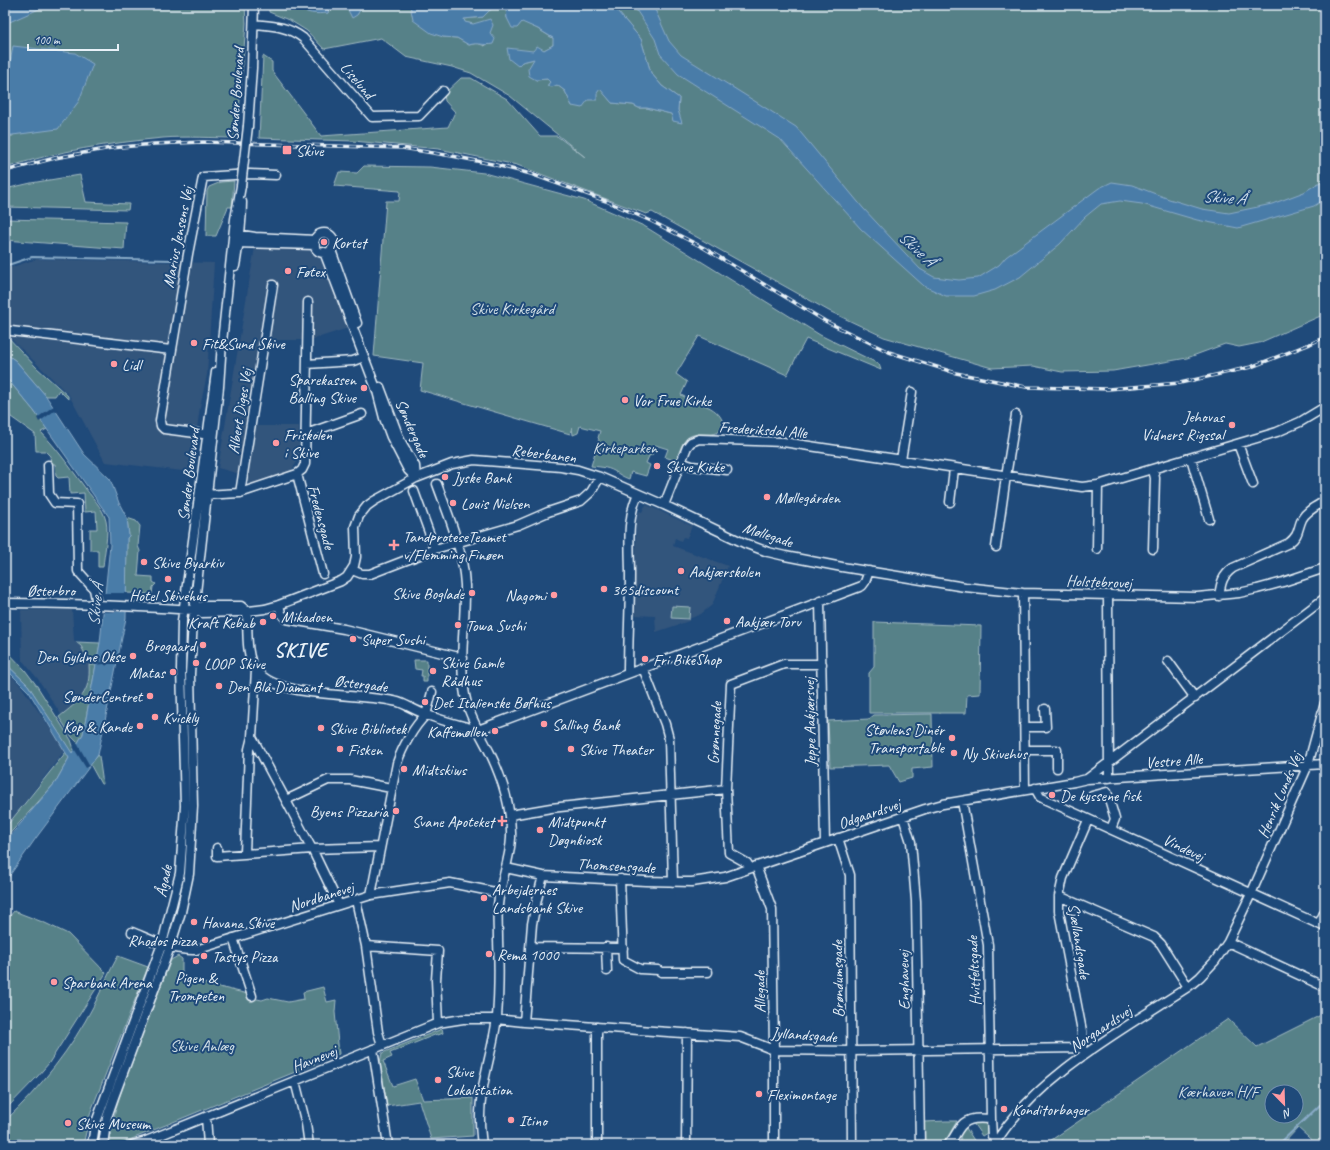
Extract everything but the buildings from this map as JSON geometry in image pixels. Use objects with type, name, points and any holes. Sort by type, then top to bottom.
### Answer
[{"type":"street","name":"Sønder Boulevard","points":[[193,610],[210,435],[220,382],[225,315],[236,239],[242,219],[241,186],[248,126],[254,5]]},
{"type":"street","name":"Liselund","points":[[254,24],[284,27],[303,38],[372,117],[419,116],[443,91]]},
{"type":"street","name":"Marius Jensens Vej","points":[[210,435],[170,431],[161,426],[160,421],[171,350],[203,177],[250,174],[276,175]]},
{"type":"street","points":[[320,234],[328,234],[334,241],[333,247],[327,251],[318,250],[315,243],[320,234]]},
{"type":"street","points":[[236,239],[315,243]]},
{"type":"street","name":"Søndergade","points":[[327,251],[377,392],[384,418],[394,443],[408,470],[416,478]]},
{"type":"street","name":"Søndergade","points":[[327,251],[395,429],[415,466],[416,478]]},
{"type":"street","name":"Albert Diges Vej","points":[[240,494],[273,285]]},
{"type":"street","name":"Fredensgade","points":[[308,302],[306,434],[304,464],[302,470],[297,474],[323,574]]},
{"type":"street","points":[[11,331],[171,350]]},
{"type":"street","points":[[307,364],[353,362],[364,357]]},
{"type":"street","points":[[901,460],[912,392]]},
{"type":"street","name":"Frederiksdal Alle","points":[[664,505],[687,447],[691,442],[699,439],[783,442],[1066,486],[1082,487],[1098,486],[1278,432],[1300,422],[1325,407]]},
{"type":"street","points":[[306,434],[362,414]]},
{"type":"street","points":[[996,547],[1016,415]]},
{"type":"street","points":[[1238,444],[1253,484]]},
{"type":"street","points":[[1191,458],[1208,519]]},
{"type":"street","name":"Reberbanen","points":[[352,570],[356,560],[355,527],[362,512],[372,502],[416,478],[452,464],[474,460],[561,467],[578,470],[600,477],[664,505]]},
{"type":"street","points":[[680,462],[692,466],[727,470]]},
{"type":"street","points":[[48,465],[49,494],[55,503],[77,504],[78,571],[94,589],[97,604]]},
{"type":"street","points":[[950,502],[954,468]]},
{"type":"street","points":[[1153,470],[1155,478],[1153,549]]},
{"type":"street","points":[[204,495],[240,494],[297,474]]},
{"type":"street","points":[[247,611],[260,610],[279,605],[341,581],[347,577],[352,570],[362,574],[370,574],[435,549],[518,525],[548,512],[581,501],[591,492],[600,477]]},
{"type":"street","points":[[437,484],[462,559],[465,585],[463,658],[464,688],[467,704],[501,780],[510,815],[511,840],[500,893],[498,917],[499,982],[496,1019],[483,1089],[480,1121],[482,1145]]},
{"type":"street","points":[[1097,549],[1098,486]]},
{"type":"street","points":[[414,491],[435,549]]},
{"type":"street","points":[[628,673],[630,523],[634,503],[638,494]]},
{"type":"street","name":"Sønder Boulevard","points":[[184,609],[204,495]]},
{"type":"street","points":[[1219,596],[1220,584],[1227,572],[1289,543],[1295,538],[1299,531],[1302,518],[1308,512],[1325,501]]},
{"type":"street","name":"Møllegade","points":[[664,505],[763,550],[785,556],[869,571]]},
{"type":"street","name":"Holstebrovej","points":[[869,571],[965,587],[1024,593],[1188,598],[1219,596],[1264,588],[1325,568]]},
{"type":"street","points":[[478,730],[862,586],[869,571]]},
{"type":"street","points":[[1024,593],[1025,790]]},
{"type":"street","points":[[1108,596],[1109,778]]},
{"type":"street","points":[[1087,779],[1325,598]]},
{"type":"street","name":"Jeppe Aakjærsvej","points":[[820,601],[825,843]]},
{"type":"street","name":"Østerbro","points":[[5,603],[97,604],[193,610],[202,606],[241,606],[247,611]]},
{"type":"street","points":[[279,605],[281,613],[286,619],[344,629],[463,658]]},
{"type":"street","name":"Ågade","points":[[103,1145],[108,1116],[162,944],[180,873],[185,806],[181,668],[184,609]]},
{"type":"street","name":"Ågade","points":[[92,1145],[95,1125],[162,944],[181,912],[189,874],[193,806],[190,674],[193,610]]},
{"type":"street","name":"Østergade","points":[[247,611],[249,657],[256,670],[274,683],[291,690],[383,699],[399,703],[426,715],[478,730]]},
{"type":"street","points":[[1168,661],[1195,698]]},
{"type":"street","name":"Grønnegade","points":[[753,867],[729,853],[726,789],[731,684],[784,664],[822,664]]},
{"type":"street","points":[[643,668],[669,738],[673,882]]},
{"type":"street","points":[[245,853],[250,749],[256,670]]},
{"type":"street","points":[[371,895],[391,788],[400,753],[421,720],[426,715],[432,692]]},
{"type":"street","name":"Henrik Lunds Vej","points":[[1251,894],[1308,765],[1325,703]]},
{"type":"street","points":[[1025,728],[1046,727],[1045,709]]},
{"type":"street","points":[[252,737],[312,849],[339,905]]},
{"type":"street","points":[[1025,750],[1056,750],[1057,768]]},
{"type":"street","name":"Vestre Alle","points":[[1025,790],[1087,779],[1325,764]]},
{"type":"street","points":[[286,800],[328,780],[350,780],[391,788]]},
{"type":"street","name":"Vindevej","points":[[1035,788],[1044,799],[1322,926]]},
{"type":"street","points":[[510,815],[670,794],[726,789]]},
{"type":"street","name":"Odgaardsvej","points":[[725,877],[924,809],[1025,790]]},
{"type":"street","points":[[1092,796],[1107,792],[1114,819],[1111,829]]},
{"type":"street","name":"Hvitfeltsgade","points":[[962,801],[988,945],[991,1119],[992,1136],[995,1143]]},
{"type":"street","name":"Enghavevej","points":[[903,817],[911,842],[916,902],[920,1145]]},
{"type":"street","name":"Sjællandsgade","points":[[1084,1051],[1082,1032],[1059,911],[1059,896],[1063,878],[1088,820]]},
{"type":"street","name":"Brøndumsgade","points":[[838,838],[850,875],[852,1145]]},
{"type":"street","points":[[217,848],[217,856],[312,849],[380,847]]},
{"type":"street","name":"Allegade","points":[[753,867],[772,909],[774,1145]]},
{"type":"street","name":"Thomsensgade","points":[[506,868],[543,876],[646,881],[692,882],[725,877]]},
{"type":"street","points":[[524,1022],[532,924],[543,876]]},
{"type":"street","points":[[620,879],[623,960],[640,969],[658,970],[661,972],[708,972]]},
{"type":"street","name":"Nordbanevej","points":[[132,932],[182,950],[196,950],[371,895],[450,883],[500,893]]},
{"type":"street","name":"Norgaardsvej","points":[[995,1143],[1019,1112],[1045,1085],[1084,1051],[1188,987],[1200,977],[1215,961],[1228,942],[1251,894]]},
{"type":"street","points":[[1059,896],[1154,937],[1161,944],[1188,987]]},
{"type":"street","points":[[356,900],[366,946],[378,1032],[382,1045]]},
{"type":"street","points":[[1322,926],[1325,911]]},
{"type":"street","points":[[233,938],[252,996]]},
{"type":"street","points":[[1228,942],[1325,987]]},
{"type":"street","points":[[366,946],[438,951],[436,980],[438,1023]]},
{"type":"street","points":[[530,947],[623,948]]},
{"type":"street","points":[[606,947],[607,970]]},
{"type":"street","name":"Havnevej","points":[[132,1145],[143,1143],[438,1023],[463,1019],[496,1019]]},
{"type":"street","name":"Jyllandsgade","points":[[496,1019],[740,1037],[774,1050],[852,1051],[990,1049],[1084,1051]]},
{"type":"street","points":[[597,1027],[597,1145]]},
{"type":"street","points":[[686,1145],[687,1033]]},
{"type":"street","points":[[373,1049],[388,1145]]},
{"type":"street","points":[[295,1081],[306,1124],[309,1145]]},
{"type":"street","points":[[206,1117],[208,1145]]},
{"type":"street","points":[[948,1145],[954,1138],[961,1125],[971,1120],[980,1118],[991,1119]]},
{"type":"shaded area","points":[[5,5],[48,5],[5,24]]},
{"type":"shaded area","points":[[297,5],[330,5],[328,13],[320,14],[304,11]]},
{"type":"shaded area","points":[[344,5],[363,5],[357,15],[352,18]]},
{"type":"shaded area","points":[[410,5],[499,5],[490,10],[483,17],[464,19],[465,22],[473,24],[490,19],[493,25],[490,33],[495,39],[493,44],[469,45],[457,38],[443,37],[431,33],[413,20]]},
{"type":"shaded area","points":[[510,5],[612,5],[641,39],[651,73],[662,86],[679,98],[678,110],[682,123],[673,121],[671,114],[647,108],[639,108],[633,105],[612,103],[600,89],[597,93],[597,100],[588,100],[582,108],[572,106],[565,91],[557,85],[552,87],[547,86],[550,82],[547,79],[536,80],[529,76],[528,69],[534,59],[522,62],[518,66],[509,59],[507,48],[533,51],[537,46],[544,50],[553,45],[553,38],[522,22],[517,28],[512,28],[507,18],[506,9]]},
{"type":"shaded area","points":[[633,5],[653,5],[669,41],[681,55],[796,127],[863,208],[920,269],[934,277],[959,280],[978,278],[999,265],[1006,257],[1099,188],[1112,182],[1132,185],[1169,199],[1202,209],[1229,213],[1272,204],[1304,192],[1325,179],[1325,199],[1314,206],[1238,228],[1197,220],[1142,204],[1120,201],[1101,204],[1085,217],[1060,244],[1020,277],[995,290],[974,296],[946,296],[924,286],[861,229],[780,139],[678,74],[660,54],[655,39]]},
{"type":"shaded area","points":[[13,46],[75,53],[93,64],[79,101],[58,129],[5,136],[5,91]]},
{"type":"shaded area","points":[[255,247],[308,249],[322,260],[348,328],[311,340],[264,340],[240,474],[218,468]]},
{"type":"shaded area","points":[[37,259],[214,263],[207,375],[200,407],[191,472],[105,462],[69,395],[5,333],[5,269]]},
{"type":"shaded area","points":[[5,353],[16,361],[46,396],[84,454],[110,479],[119,503],[127,518],[129,536],[127,538],[126,618],[98,755],[5,882],[5,842],[55,783],[69,758],[29,692],[5,668],[5,663],[28,685],[72,753],[83,734],[100,643],[110,545],[109,517],[34,411],[5,376]]},
{"type":"shaded area","name":"Friskolen i Skive","points":[[256,426],[299,426],[299,459],[291,471],[251,486],[248,485],[247,482]]},
{"type":"shaded area","name":"Aakjærskolen","points":[[647,505],[692,526],[687,538],[683,537],[681,541],[675,538],[673,546],[728,566],[712,605],[701,614],[689,619],[689,621],[656,632],[655,616],[634,615],[636,524],[639,511],[642,512]]},
{"type":"shaded area","points":[[21,610],[72,610],[74,640],[76,642],[88,643],[88,654],[93,664],[93,676],[89,692],[80,703],[62,716],[38,679],[22,660]]},
{"type":"shaded area","points":[[5,669],[21,686],[65,750],[5,828]]},
{"type":"shaded area","points":[[16,1139],[21,1139],[24,1144],[9,1145]]},
{"type":"green space","points":[[5,5],[245,5],[246,23],[237,138],[172,137],[123,142],[64,152],[5,168],[5,136],[13,136],[5,91]]},
{"type":"green space","points":[[269,5],[297,5],[301,9],[328,13],[330,5],[344,5],[357,15],[363,5],[371,5],[372,7],[380,5],[410,5],[409,6],[443,37],[457,38],[469,45],[477,43],[485,46],[473,24],[464,22],[464,19],[483,17],[490,10],[499,5],[510,5],[506,9],[507,18],[517,28],[522,21],[554,39],[553,45],[544,50],[533,51],[522,62],[534,59],[536,80],[547,79],[550,82],[547,86],[557,85],[565,91],[572,106],[595,95],[600,88],[612,103],[633,105],[639,108],[647,108],[671,114],[681,123],[678,110],[679,98],[662,86],[651,73],[641,39],[612,5],[1325,5],[1325,314],[1259,343],[1239,347],[1225,344],[1187,358],[1113,371],[1062,372],[1033,366],[992,368],[884,337],[829,311],[652,212],[646,214],[517,165],[439,149],[353,141],[259,138],[263,56],[272,62],[272,71],[321,136],[448,127],[455,112],[445,101],[444,94],[461,78],[471,78],[507,99],[540,136],[557,136],[585,157],[510,96],[471,73],[452,67],[406,57],[381,38],[324,49],[307,31],[291,21],[269,12]]},
{"type":"green space","name":"Skive Kirkegård","points":[[364,166],[430,167],[484,173],[584,200],[644,226],[820,335],[879,364],[881,370],[806,339],[787,375],[699,336],[676,374],[687,382],[681,395],[717,412],[723,422],[718,432],[714,434],[692,435],[687,438],[676,461],[665,457],[668,449],[655,445],[652,455],[649,456],[646,463],[650,465],[646,476],[631,472],[629,479],[609,469],[591,466],[600,431],[580,426],[578,433],[573,435],[572,427],[570,434],[420,390],[423,363],[374,356],[386,201],[399,201],[400,191],[334,186],[339,172],[357,173]]},
{"type":"green space","points":[[80,175],[86,202],[129,204],[128,210],[5,207],[5,189]]},
{"type":"green space","points":[[234,181],[232,207],[228,207],[216,236],[206,236],[207,191],[209,187],[221,182]]},
{"type":"green space","points":[[5,219],[126,222],[124,249],[5,240]]},
{"type":"green space","points":[[5,334],[36,367],[68,396],[68,399],[59,390],[55,396],[46,396],[16,361],[5,353]]},
{"type":"green space","points":[[5,376],[47,429],[41,432],[63,458],[102,511],[107,526],[103,567],[98,567],[98,550],[90,550],[90,529],[97,529],[96,511],[85,512],[84,493],[70,494],[69,477],[58,478],[56,476],[55,464],[51,464],[50,456],[45,451],[36,451],[35,434],[5,411]]},
{"type":"green space","points":[[127,518],[136,521],[140,526],[138,576],[153,577],[153,582],[156,584],[153,587],[152,594],[126,593],[127,538],[129,536]]},
{"type":"green space","points":[[672,606],[690,607],[689,619],[671,618]]},
{"type":"green space","points":[[874,622],[981,626],[980,694],[967,695],[966,713],[869,713],[869,673],[874,667]]},
{"type":"green space","points":[[76,642],[100,643],[97,661],[89,662],[81,646]]},
{"type":"green space","points":[[5,649],[25,670],[37,686],[71,740],[74,749],[72,754],[28,685],[5,663]]},
{"type":"green space","points":[[414,660],[427,660],[427,682],[423,682],[423,676],[421,676],[422,670],[415,669]]},
{"type":"green space","points":[[89,665],[96,665],[83,734],[78,743],[72,737],[59,717],[78,701],[86,690]]},
{"type":"green space","points":[[932,714],[933,767],[912,769],[912,778],[899,782],[889,765],[830,767],[828,721],[869,719],[874,715]]},
{"type":"green space","points":[[66,752],[69,758],[55,783],[5,839],[5,828]]},
{"type":"green space","points":[[98,755],[103,784],[101,784],[90,764]]},
{"type":"green space","points":[[14,911],[68,934],[106,973],[49,1063],[5,1110],[5,922]]},
{"type":"green space","points":[[118,956],[148,967],[91,1111],[83,1145],[5,1145],[5,1121],[43,1081],[76,1037],[94,1005]]},
{"type":"green space","name":"Skive Anlæg","points":[[178,956],[182,959],[182,978],[248,994],[252,998],[262,1000],[268,998],[288,1002],[304,999],[303,992],[323,987],[327,1002],[336,1000],[335,1012],[339,1054],[114,1145],[109,1141],[116,1108],[127,1074],[171,960]]},
{"type":"green space","name":"Kærhaven H/F","points":[[1325,1013],[1325,1145],[1317,1145],[1298,1128],[1282,1145],[1044,1145],[1228,1019],[1257,1047]]},
{"type":"green space","points":[[442,1029],[443,1033],[390,1053],[392,1057],[383,1061],[393,1086],[415,1079],[423,1100],[473,1098],[473,1136],[431,1139],[419,1101],[387,1106],[380,1062],[382,1053]]},
{"type":"green space","points":[[957,1121],[947,1138],[939,1145],[924,1145],[924,1122]]},
{"type":"green space","points":[[986,1121],[987,1133],[982,1136],[973,1123]]},
{"type":"green space","points":[[964,1127],[977,1145],[955,1145],[953,1143],[955,1141],[959,1142],[961,1138],[958,1137]]},
{"type":"pier","points":[[55,405],[57,409],[39,422],[37,418]]},
{"type":"pier","points":[[104,593],[128,593],[128,612],[103,612]]},
{"type":"pier","points":[[106,660],[108,662],[119,661],[119,664],[108,664],[106,666],[105,664],[94,665],[95,662],[104,662]]},
{"type":"pier","points":[[77,743],[90,766],[86,768],[73,747]]},
{"type":"waterway","points":[[5,266],[32,257],[173,260]]},
{"type":"waterway","points":[[1278,1145],[1325,1102]]},
{"type":"railway","points":[[5,171],[55,158],[111,148],[203,142],[402,148],[492,164],[531,174],[606,201],[651,221],[704,248],[825,321],[889,352],[956,373],[1026,387],[1108,389],[1180,383],[1251,367],[1325,337]]},
{"type":"place","name":"Skive","points":[[287,150]]},
{"type":"place","name":"Kortet","points":[[324,242]]},
{"type":"place","name":"Føtex","points":[[288,271]]},
{"type":"place","name":"Fit&Sund Skive","points":[[194,343]]},
{"type":"place","name":"Lidl","points":[[114,364]]},
{"type":"place","name":"Sparekassen Balling Skive","points":[[364,388]]},
{"type":"place","name":"Vor Frue Kirke","points":[[625,400]]},
{"type":"place","name":"Jehovas Vidners Rigssal","points":[[1232,425]]},
{"type":"place","name":"Friskolen i Skive","points":[[276,443]]},
{"type":"place","name":"Skive Kirke","points":[[657,466]]},
{"type":"place","name":"Jyske Bank","points":[[445,477]]},
{"type":"place","name":"Møllegården","points":[[767,497]]},
{"type":"place","name":"Louis Nielsen","points":[[453,503]]},
{"type":"place","name":"TandproteseTeamet v/Flemming Finøen","points":[[394,545]]},
{"type":"place","name":"Skive Byarkiv","points":[[144,562]]},
{"type":"place","name":"Aakjærskolen","points":[[681,571]]},
{"type":"place","name":"Hotel Skivehus","points":[[168,579]]},
{"type":"place","name":"365discount","points":[[604,589]]},
{"type":"place","name":"Skive Boglade","points":[[472,593]]},
{"type":"place","name":"Nagomi","points":[[554,595]]},
{"type":"place","name":"Mikadoen","points":[[273,616]]},
{"type":"place","name":"Aakjær Torv","points":[[727,621]]},
{"type":"place","name":"Kraft Kebab","points":[[263,622]]},
{"type":"place","name":"Towa Sushi","points":[[458,625]]},
{"type":"place","name":"Super Sushi","points":[[353,639]]},
{"type":"place","name":"Brogaard","points":[[203,645]]},
{"type":"place","name":"Den Gyldne Okse","points":[[133,656]]},
{"type":"place","name":"Fri BikeShop","points":[[645,659]]},
{"type":"place","name":"LOOP Skive","points":[[196,663]]},
{"type":"place","name":"Skive Gamle Rådhus","points":[[433,671]]},
{"type":"place","name":"Matas","points":[[173,672]]},
{"type":"place","name":"Den Blå Diamant","points":[[219,686]]},
{"type":"place","name":"SønderCentret","points":[[150,696]]},
{"type":"place","name":"Det Italienske Bøfhus","points":[[425,702]]},
{"type":"place","name":"Kvickly","points":[[155,717]]},
{"type":"place","name":"Salling Bank","points":[[544,724]]},
{"type":"place","name":"Kop & Kande","points":[[140,726]]},
{"type":"place","name":"Skive Bibliotek","points":[[321,728]]},
{"type":"place","name":"Kaffemøllen","points":[[495,731]]},
{"type":"place","name":"Støvlens Dinér Transportable","points":[[952,738]]},
{"type":"place","name":"Fisken","points":[[340,749]]},
{"type":"place","name":"Skive Theater","points":[[571,749]]},
{"type":"place","name":"Ny Skivehus","points":[[954,753]]},
{"type":"place","name":"Midtskiws","points":[[404,769]]},
{"type":"place","name":"De kyssene fisk","points":[[1052,795]]},
{"type":"place","name":"Byens Pizzaria","points":[[396,811]]},
{"type":"place","name":"Svane Apoteket","points":[[502,821]]},
{"type":"place","name":"Midtpunkt Døgnkiosk","points":[[540,830]]},
{"type":"place","name":"Arbejdernes Landsbank Skive","points":[[484,898]]},
{"type":"place","name":"Havana Skive","points":[[194,922]]},
{"type":"place","name":"Rhodos pizza","points":[[205,940]]},
{"type":"place","name":"Rema 1000","points":[[489,954]]},
{"type":"place","name":"Tastys Pizza","points":[[204,956]]},
{"type":"place","name":"Pigen & Trompeten","points":[[196,961]]},
{"type":"place","name":"Sparbank Arena","points":[[54,982]]},
{"type":"place","name":"Skive Lokalstation","points":[[438,1080]]},
{"type":"place","name":"Fleximontage","points":[[759,1094]]},
{"type":"place","name":"Konditorbager","points":[[1004,1109]]},
{"type":"place","name":"Itino","points":[[511,1120]]},
{"type":"place","name":"Skive Museum","points":[[68,1123]]},
{"type":"district","name":"SKIVE","points":[[301,650]]},
{"type":"water label","name":"Skive Å","points":[[1224,197]]},
{"type":"water label","name":"Skive Å","points":[[917,248]]},
{"type":"water label","name":"Skive Å","points":[[95,605]]},
{"type":"park label","name":"Kirkeparken","points":[[625,447]]}]
